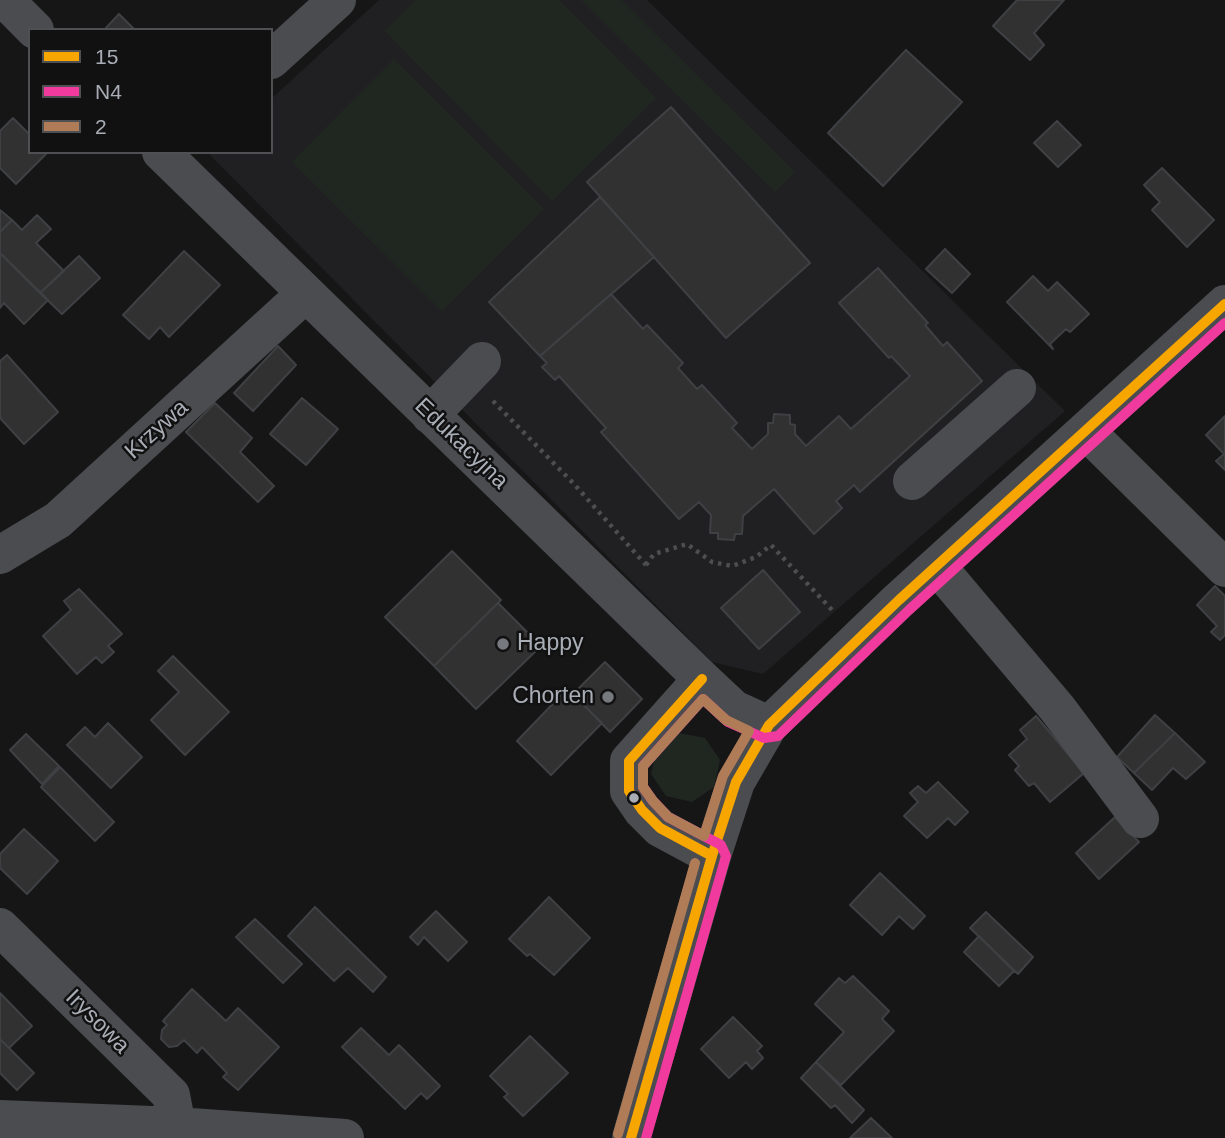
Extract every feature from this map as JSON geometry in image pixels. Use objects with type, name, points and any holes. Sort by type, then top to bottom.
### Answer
[{"type":"street","points":[[5,0],[33,28]]},
{"type":"street","points":[[273,58],[337,0]]},
{"type":"street","name":"Edukacyjna","points":[[165,154],[305,294],[734,709],[769,725]]},
{"type":"street","name":"Krzywa","points":[[0,555],[58,520],[305,294]]},
{"type":"street","points":[[631,1138],[736,782],[769,725],[937,566],[1225,304]]},
{"type":"street","points":[[430,415],[482,361]]},
{"type":"street","points":[[912,481],[1017,388]]},
{"type":"street","points":[[1086,431],[1225,568]]},
{"type":"street","points":[[937,566],[1057,708],[1140,819]]},
{"type":"street","points":[[689,665],[629,761],[629,792],[660,828],[712,856]]},
{"type":"street","name":"Irysowa","points":[[0,927],[171,1095],[177,1126]]},
{"type":"street","points":[[0,1119],[177,1126],[345,1138]]},
{"type":"path","points":[[646,565],[654,554],[687,544],[712,562],[732,566],[756,557],[771,545],[834,612]]},
{"type":"shaded area","points":[[379,0],[647,0],[1065,411],[763,674],[712,662],[210,155],[273,154],[273,97]]},
{"type":"shaded area","points":[[416,0],[559,0],[656,98],[552,201],[385,31]]},
{"type":"shaded area","points":[[581,0],[621,0],[795,172],[775,192]]},
{"type":"shaded area","points":[[394,59],[544,209],[442,311],[292,162]]},
{"type":"shaded area","points":[[679,733],[705,738],[720,760],[714,787],[692,802],[666,796],[651,774],[657,748]]},
{"type":"building","points":[[1017,0],[1064,0],[1034,33],[1044,45],[1030,60],[993,26]]},
{"type":"building","points":[[119,14],[133,28],[106,28]]},
{"type":"building","points":[[906,50],[962,102],[883,186],[828,133]]},
{"type":"building","points":[[671,107],[810,263],[726,338],[587,182]]},
{"type":"building","points":[[13,118],[28,133],[28,154],[46,154],[16,184],[0,168],[0,131]]},
{"type":"building","points":[[1057,121],[1081,145],[1058,167],[1034,143]]},
{"type":"building","points":[[1162,168],[1214,220],[1187,247],[1152,210],[1160,202],[1144,185]]},
{"type":"building","points":[[600,197],[654,257],[540,356],[489,302]]},
{"type":"building","points":[[0,210],[12,220],[0,232]]},
{"type":"building","points":[[37,215],[51,229],[36,243],[64,271],[40,293],[0,253],[0,232],[12,220],[22,230]]},
{"type":"building","points":[[945,249],[970,274],[952,293],[926,269]]},
{"type":"building","points":[[184,251],[220,285],[169,337],[160,327],[149,339],[123,315]]},
{"type":"building","points":[[0,253],[48,300],[24,324],[4,303],[0,308]]},
{"type":"building","points":[[79,256],[100,278],[62,314],[40,293]]},
{"type":"building","points":[[878,268],[928,323],[925,325],[943,346],[947,342],[982,381],[860,492],[854,485],[836,501],[842,508],[814,534],[774,489],[743,516],[742,534],[735,534],[734,540],[718,539],[718,533],[710,533],[711,515],[699,502],[679,519],[601,432],[606,428],[559,376],[555,380],[542,367],[547,363],[540,356],[611,294],[643,329],[647,325],[683,363],[678,368],[697,389],[702,385],[737,423],[732,428],[752,449],[768,434],[768,423],[773,423],[774,414],[790,415],[790,424],[795,425],[795,434],[806,446],[839,416],[851,429],[910,376],[891,356],[889,358],[839,303]]},
{"type":"building","points":[[1033,276],[1048,291],[1057,282],[1089,314],[1070,332],[1066,329],[1050,344],[1053,349],[1007,302]]},
{"type":"building","points":[[278,346],[296,365],[253,411],[234,393]]},
{"type":"building","points":[[7,355],[58,412],[24,444],[0,418],[0,361]]},
{"type":"building","points":[[302,398],[338,429],[306,465],[270,434]]},
{"type":"building","points":[[215,403],[252,438],[240,452],[274,486],[258,502],[186,432]]},
{"type":"building","points":[[1225,416],[1225,470],[1216,461],[1224,454],[1206,435]]},
{"type":"building","points":[[452,551],[501,600],[434,666],[385,617]]},
{"type":"building","points":[[763,570],[800,612],[759,649],[721,608]]},
{"type":"building","points":[[1215,586],[1225,596],[1225,635],[1220,640],[1211,632],[1217,626],[1197,605]]},
{"type":"building","points":[[79,589],[122,634],[108,646],[114,652],[102,663],[96,657],[77,674],[43,636],[71,610],[64,601]]},
{"type":"building","points":[[498,603],[541,646],[476,709],[434,666]]},
{"type":"building","points":[[173,656],[229,712],[185,755],[151,720],[179,692],[158,671]]},
{"type":"building","name":"Chorten","points":[[605,662],[642,699],[610,732],[573,694]]},
{"type":"building","points":[[567,689],[602,723],[551,775],[517,741]]},
{"type":"building","points":[[1155,715],[1175,733],[1134,773],[1117,757]]},
{"type":"building","points":[[1036,716],[1084,773],[1050,802],[1034,783],[1029,786],[1015,770],[1019,766],[1009,755],[1027,739],[1020,730]]},
{"type":"building","points":[[108,723],[142,757],[111,788],[67,745],[85,727],[95,737]]},
{"type":"building","points":[[1175,733],[1205,762],[1186,779],[1173,768],[1152,790],[1134,773]]},
{"type":"building","points":[[26,734],[59,766],[42,784],[10,750]]},
{"type":"building","points":[[60,767],[114,822],[95,841],[41,787]]},
{"type":"building","points":[[938,782],[968,812],[955,825],[948,818],[927,838],[904,816],[918,802],[910,793],[918,786],[926,793]]},
{"type":"building","points":[[1115,817],[1139,842],[1099,879],[1076,853]]},
{"type":"building","points":[[24,829],[58,861],[27,894],[0,868],[0,854]]},
{"type":"building","points":[[880,873],[925,916],[913,929],[899,916],[882,935],[850,905]]},
{"type":"building","points":[[549,897],[590,938],[554,975],[509,939]]},
{"type":"building","points":[[315,907],[386,977],[373,992],[348,968],[334,981],[288,936]]},
{"type":"building","points":[[436,911],[467,942],[448,961],[424,937],[418,945],[410,937]]},
{"type":"building","points":[[986,912],[1033,957],[1018,974],[970,928]]},
{"type":"building","points":[[255,919],[302,964],[283,983],[236,937]]},
{"type":"building","points":[[979,936],[1014,971],[999,986],[964,952]]},
{"type":"building","points":[[853,976],[889,1011],[882,1019],[894,1031],[841,1085],[816,1062],[844,1032],[815,1004],[839,978],[845,983]]},
{"type":"building","points":[[192,989],[226,1021],[238,1008],[279,1047],[238,1090],[223,1077],[227,1073],[202,1047],[197,1053],[184,1040],[177,1046],[169,1047],[161,1039],[162,1030],[167,1025],[163,1021]]},
{"type":"building","points":[[0,993],[32,1026],[9,1048],[0,1039]]},
{"type":"building","points":[[733,1017],[762,1046],[757,1051],[763,1058],[752,1069],[746,1062],[729,1078],[701,1049]]},
{"type":"building","points":[[361,1028],[389,1055],[399,1045],[440,1086],[427,1099],[421,1093],[405,1109],[342,1047]]},
{"type":"building","points":[[530,1036],[568,1073],[523,1116],[504,1097],[508,1094],[490,1076]]},
{"type":"building","points":[[0,1039],[34,1073],[17,1090],[0,1073]]},
{"type":"building","points":[[816,1062],[864,1110],[852,1123],[835,1105],[831,1108],[801,1078]]},
{"type":"building","points":[[871,1118],[892,1138],[850,1138]]},
{"type":"transit line","name":"15","points":[[631,1138],[736,782],[769,725],[899,600],[1225,304]]},
{"type":"transit line","name":"N4","points":[[646,1138],[726,856],[721,845],[668,817],[653,801],[643,787],[643,766],[703,699],[728,722],[764,738],[778,736],[909,610],[1225,323]]},
{"type":"transit line","name":"15","points":[[702,679],[629,761],[629,791],[642,810],[660,828],[712,856]]},
{"type":"transit line","name":"2","points":[[703,699],[726,720],[749,731],[723,776],[704,836],[668,817],[643,787],[643,766],[703,699]]},
{"type":"transit line","name":"2","points":[[618,1134],[695,863]]},
{"type":"place","name":"Happy","points":[[503,644]]},
{"type":"place","name":"Chorten","points":[[608,697]]}]
